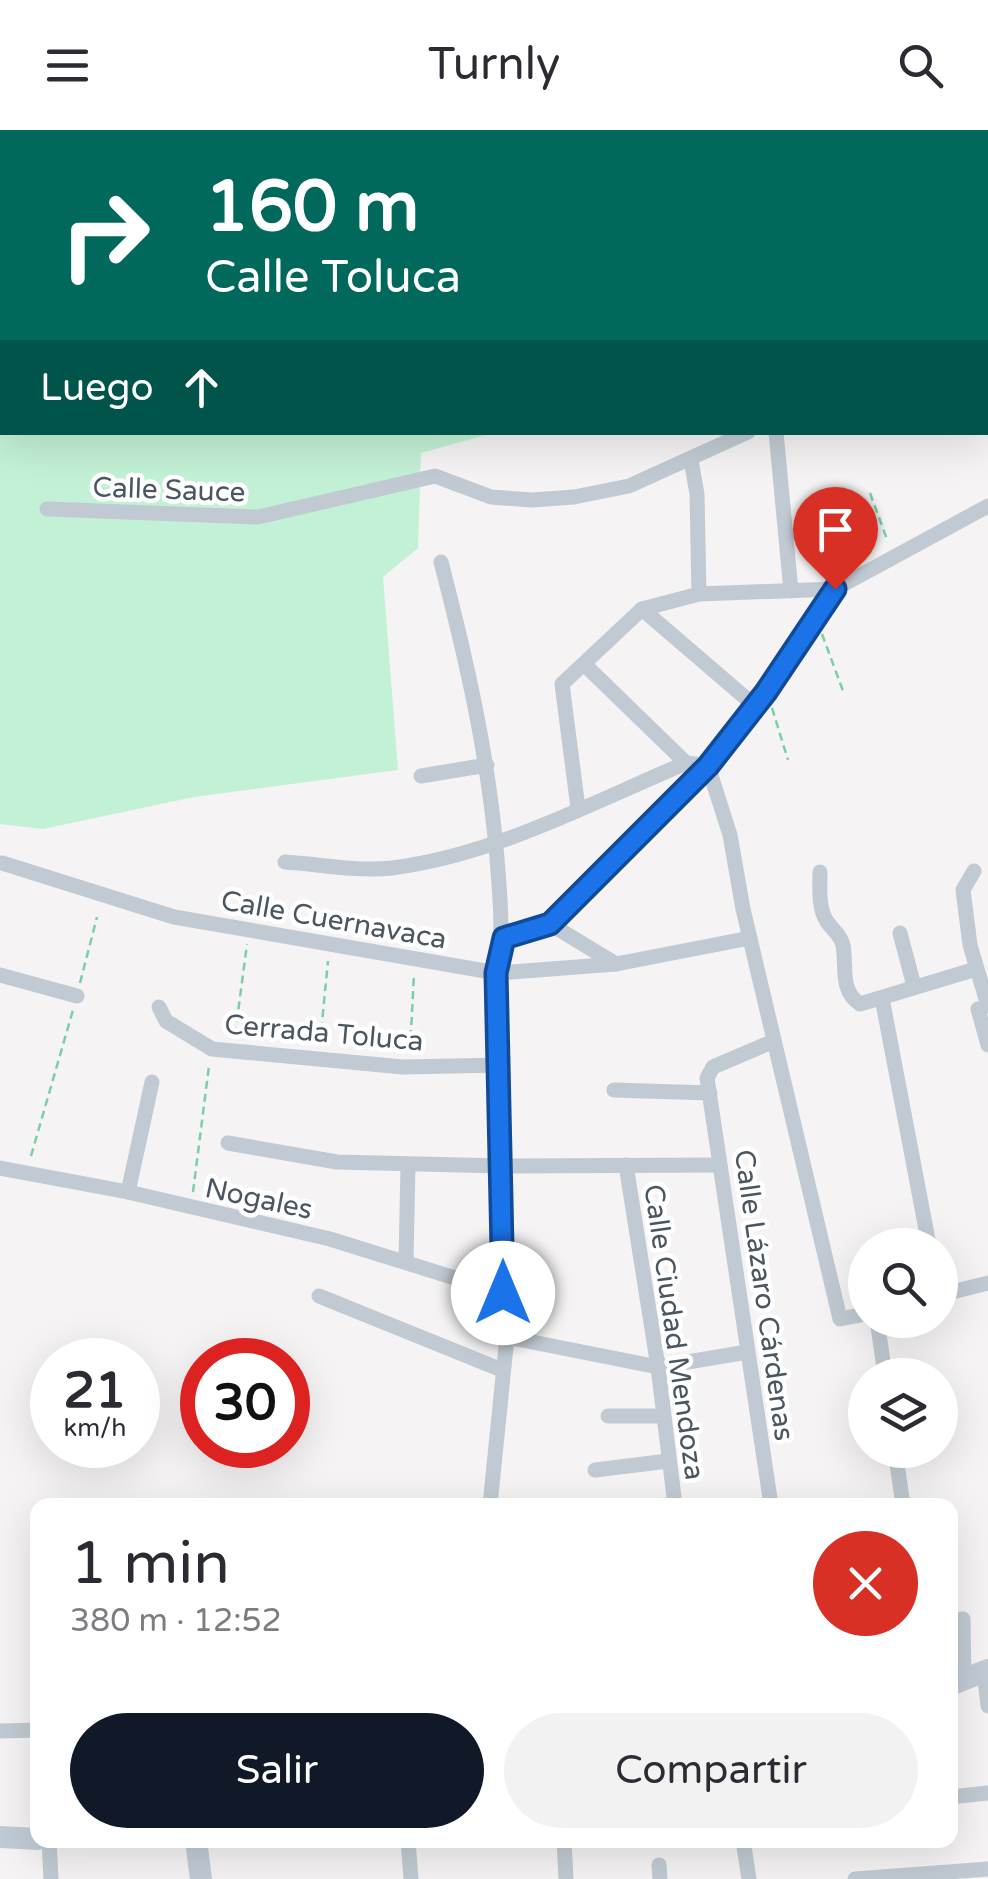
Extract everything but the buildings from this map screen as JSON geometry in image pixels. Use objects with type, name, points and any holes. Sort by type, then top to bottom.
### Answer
[{"type":"street","name":"Calle Sauce","points":[[47,509],[258,517],[435,476],[491,497],[546,499],[628,486],[742,435]]},
{"type":"street","points":[[776,435],[791,590]]},
{"type":"street","points":[[691,460],[700,594]]},
{"type":"street","points":[[578,808],[561,690],[565,678],[585,665],[642,608],[700,594],[835,589],[988,506]]},
{"type":"street","points":[[440,562],[474,688],[487,765],[504,938],[496,973],[506,1337],[491,1498]]},
{"type":"street","points":[[504,938],[550,924],[708,766],[766,692],[835,589]]},
{"type":"street","points":[[642,608],[755,706]]},
{"type":"street","points":[[585,665],[686,762]]},
{"type":"street","points":[[285,862],[388,869],[496,844],[686,762],[708,766]]},
{"type":"street","points":[[421,776],[487,765]]},
{"type":"street","points":[[708,766],[730,835],[750,938],[840,1319],[848,1317]]},
{"type":"street","name":"Calle Cuernavaca","points":[[2,863],[174,916],[496,973],[616,964],[750,938]]},
{"type":"street","points":[[820,872],[826,921],[836,928],[843,947],[848,992],[860,1004],[976,969]]},
{"type":"street","points":[[974,872],[963,890],[988,1044]]},
{"type":"street","points":[[550,924],[616,964]]},
{"type":"street","points":[[900,933],[914,986]]},
{"type":"street","points":[[0,975],[77,996]]},
{"type":"street","points":[[882,998],[926,1228]]},
{"type":"street","name":"Cerrada Toluca","points":[[159,1007],[166,1021],[212,1049],[410,1067],[500,1065]]},
{"type":"street","points":[[614,1090],[710,1093],[707,1078],[712,1067],[774,1041]]},
{"type":"street","points":[[128,1192],[152,1082]]},
{"type":"street","name":"Calle Lázaro Cárdenas","points":[[710,1093],[770,1498]]},
{"type":"street","points":[[228,1144],[336,1162],[720,1165]]},
{"type":"street","points":[[406,1262],[408,1165]]},
{"type":"street","name":"Calle Ciudad Mendoza","points":[[626,1165],[658,1367],[673,1498]]},
{"type":"street","name":"Nogales","points":[[0,1168],[128,1192],[330,1239],[503,1293]]},
{"type":"street","points":[[958,1290],[988,1282]]},
{"type":"street","points":[[318,1296],[502,1370]]},
{"type":"street","points":[[506,1337],[658,1367],[747,1352]]},
{"type":"street","points":[[608,1416],[662,1416]]},
{"type":"street","points":[[595,1470],[668,1461]]},
{"type":"street","points":[[899,1468],[903,1498]]},
{"type":"street","points":[[958,1627],[972,1676],[988,1706]]},
{"type":"street","points":[[0,1731],[30,1730]]},
{"type":"street","points":[[958,1796],[988,1793]]},
{"type":"street","points":[[0,1838],[30,1838]]},
{"type":"street","points":[[49,1848],[51,1879]]},
{"type":"street","points":[[197,1848],[201,1879]]},
{"type":"street","points":[[409,1848],[411,1879]]},
{"type":"street","points":[[564,1848],[566,1879]]},
{"type":"street","points":[[744,1848],[749,1879]]},
{"type":"street","points":[[855,1879],[988,1869]]},
{"type":"path","points":[[870,493],[881,516],[892,558]]},
{"type":"path","points":[[817,619],[842,691]]},
{"type":"path","points":[[766,692],[788,760]]},
{"type":"path","points":[[25,1175],[97,917]]},
{"type":"path","points":[[233,1051],[250,929]]},
{"type":"path","points":[[319,1059],[330,942]]},
{"type":"path","points":[[410,1067],[414,957]]},
{"type":"path","points":[[191,1208],[212,1049]]},
{"type":"green space","points":[[0,435],[486,435],[421,453],[418,548],[383,577],[398,770],[194,797],[43,829],[0,824]]},
{"type":"route","points":[[503,1293],[496,973],[504,938],[550,924],[708,766],[766,692],[835,589]]}]
